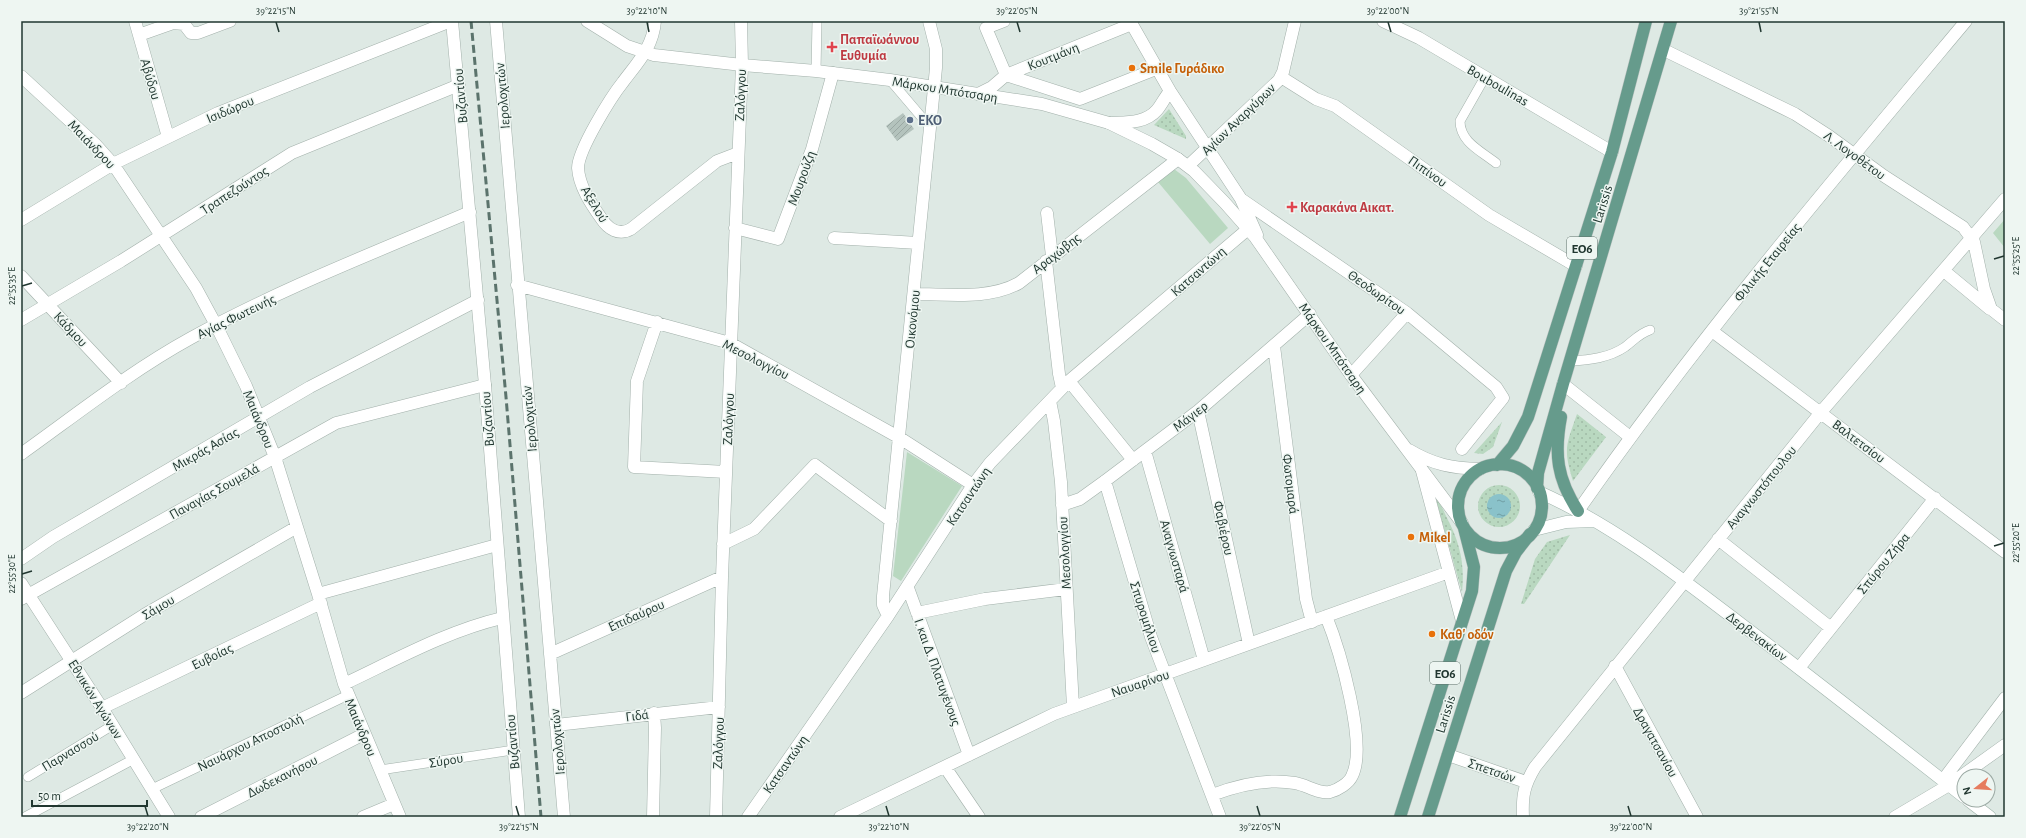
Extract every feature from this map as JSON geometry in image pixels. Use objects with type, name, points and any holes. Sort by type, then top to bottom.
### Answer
[{"type":"main road","name":"Larissis","points":[[1497,464],[1514,446],[1525,424],[1612,152],[1646,21]]},
{"type":"main road","name":"Larissis","points":[[1538,490],[1538,473],[1563,384],[1672,21]]},
{"type":"main road","points":[[1563,384],[1563,406],[1557,440],[1557,460],[1564,484],[1578,511]]},
{"type":"main road","name":"ΕΟ6","points":[[1463,525],[1458,511],[1460,494],[1469,478],[1480,469],[1497,464],[1511,466],[1520,470],[1531,479],[1538,490],[1541,502],[1541,514],[1532,532]]},
{"type":"main road","name":"Larissis","points":[[1400,817],[1472,590],[1474,573],[1471,551],[1463,525]]},
{"type":"main road","points":[[1463,525],[1472,537],[1482,544],[1499,548],[1516,545],[1532,532]]},
{"type":"main road","name":"Larissis","points":[[1428,817],[1506,571],[1516,552],[1532,532]]},
{"type":"street","name":"Αβύδου","points":[[135,21],[168,137]]},
{"type":"street","points":[[139,35],[176,23],[184,24],[191,33],[198,33],[230,21]]},
{"type":"street","name":"Βυζαντίου","points":[[452,21],[478,300],[502,618],[519,817]]},
{"type":"street","name":"Ισιδώρου","points":[[21,220],[113,164],[239,104],[452,21]]},
{"type":"street","name":"Ιερολοχιτών","points":[[496,21],[517,285],[564,817]]},
{"type":"street","name":"Μάρκου Μπότσαρη","points":[[588,21],[620,42],[646,53],[668,58],[816,71],[890,80],[1042,104],[1108,123],[1152,144],[1183,163],[1226,203],[1248,229],[1404,448],[1463,525]]},
{"type":"street","name":"Αξελού","points":[[655,21],[652,40],[646,53],[612,98],[584,151],[579,164],[579,173],[584,190],[604,223],[621,233],[627,231],[717,161],[738,153]]},
{"type":"street","name":"Ζαλόγγου","points":[[716,817],[723,544],[742,65],[741,21]]},
{"type":"street","name":"Οικονόμου","points":[[888,616],[884,605],[883,596],[934,86],[936,49],[929,21]]},
{"type":"street","points":[[1004,21],[986,28],[1006,75],[1080,99],[1156,69]]},
{"type":"street","name":"Αγίων Αναργύρων","points":[[1183,163],[1207,149],[1281,77],[1295,21]]},
{"type":"street","name":"Bouboulinas","points":[[1383,21],[1419,38],[1612,152]]},
{"type":"street","name":"Μάρκου Μπότσαρη","points":[[1131,22],[1156,69],[1240,199],[1262,248]]},
{"type":"street","name":"Κουτμάνη","points":[[978,94],[992,87],[1006,75],[1131,22]]},
{"type":"street","name":"Φιλικής Εταιρείας","points":[[1578,511],[1630,437],[1712,331],[1853,154],[1964,22]]},
{"type":"street","name":"Λ. Λογοθέτου","points":[[1664,50],[1795,114],[1829,136],[1884,176],[1958,223],[1972,238],[1984,288],[1991,309]]},
{"type":"street","name":"Μουρούζη","points":[[735,228],[778,239],[812,149],[833,73]]},
{"type":"street","name":"Μαιάνδρου","points":[[21,76],[96,145],[113,164],[196,288],[216,325],[260,418],[275,458],[320,599],[346,690],[400,817]]},
{"type":"street","name":"Πιπίνου","points":[[1281,77],[1316,99],[1335,106],[1489,215],[1576,266]]},
{"type":"street","name":"Τραπεζούντος","points":[[21,320],[162,236],[292,153],[459,85]]},
{"type":"street","points":[[1108,123],[1129,122],[1148,118],[1158,109],[1170,91]]},
{"type":"street","name":"Αραχώβης","points":[[914,294],[974,294],[1009,288],[1019,283],[1049,259],[1183,163]]},
{"type":"street","name":"Θεοδωρίτου","points":[[1240,199],[1407,313],[1496,387],[1503,398],[1462,449]]},
{"type":"street","name":"Αναγνωστόπουλου","points":[[1526,782],[1535,767],[1615,666],[1821,412],[2005,199]]},
{"type":"street","name":"Αγίας Φωτεινής","points":[[21,454],[159,357],[216,325],[310,279],[470,212]]},
{"type":"street","points":[[1047,213],[1058,374],[1066,385],[1133,460]]},
{"type":"street","name":"Κατσαντώνη","points":[[748,817],[908,588],[973,486],[995,458],[1066,385],[1248,229]]},
{"type":"street","points":[[834,238],[918,243]]},
{"type":"street","points":[[1944,271],[2005,320]]},
{"type":"street","name":"Κάδμου","points":[[21,276],[121,383]]},
{"type":"street","name":"Μεσολογγίου","points":[[517,285],[730,343],[900,438],[973,486]]},
{"type":"street","name":"Μικράς Ασίας","points":[[21,559],[59,534],[310,388],[478,300]]},
{"type":"street","points":[[1351,375],[1407,313]]},
{"type":"street","name":"Μάγιερ","points":[[1062,505],[1080,499],[1198,411],[1310,314]]},
{"type":"street","points":[[657,322],[637,381],[634,467],[726,472]]},
{"type":"street","name":"Βαλτετσίου","points":[[1712,331],[2005,552]]},
{"type":"street","name":"Φωτομαρά","points":[[1274,346],[1306,599],[1312,622]]},
{"type":"street","points":[[1563,384],[1630,437]]},
{"type":"street","name":"Παναγίας Σουμελά","points":[[25,597],[336,423],[485,385]]},
{"type":"street","name":"Μεσολογγίου","points":[[1050,401],[1058,448],[1073,706]]},
{"type":"street","name":"Φαβιέρου","points":[[1198,411],[1249,644]]},
{"type":"street","points":[[1404,448],[1437,464],[1480,469]]},
{"type":"street","name":"Αναγνωσταρά","points":[[1145,451],[1204,660]]},
{"type":"street","points":[[723,544],[754,529],[815,465],[891,521]]},
{"type":"street","points":[[1422,471],[1462,621]]},
{"type":"street","name":"Σπυρομήλιου","points":[[1105,481],[1141,604],[1165,674],[1220,817]]},
{"type":"street","name":"Δερβενακίων","points":[[1538,490],[1595,521],[1635,546],[1684,581],[1799,668],[1956,791]]},
{"type":"street","name":"Σπύρου Ζήρα","points":[[1799,668],[1935,498]]},
{"type":"street","points":[[1532,532],[1566,522],[1595,521]]},
{"type":"street","name":"Σάμου","points":[[21,693],[144,614],[297,527]]},
{"type":"street","points":[[1718,539],[1831,628]]},
{"type":"street","name":"Ευβοίας","points":[[102,708],[320,599],[497,545]]},
{"type":"street","name":"Ναυαρίνου","points":[[840,817],[945,768],[1021,729],[1073,706],[1449,572]]},
{"type":"street","name":"Επιδαύρου","points":[[550,654],[722,576]]},
{"type":"street","name":"Εθνικών Αγώνων","points":[[21,582],[25,597],[72,660],[169,817]]},
{"type":"street","name":"Ι. και Δ. Πλατυγένους","points":[[908,588],[969,755]]},
{"type":"street","points":[[917,614],[985,599],[1066,589]]},
{"type":"street","points":[[1212,795],[1247,784],[1286,782],[1320,791],[1330,792],[1340,788],[1350,779],[1356,764],[1354,726],[1349,692],[1339,653],[1326,616]]},
{"type":"street","name":"Ναυάρχου Αποστολή","points":[[346,690],[437,640],[478,624],[502,618]]},
{"type":"street","name":"Δραγατσανίου","points":[[1615,666],[1697,817]]},
{"type":"street","points":[[1946,783],[2005,698]]},
{"type":"street","name":"Γιδά","points":[[556,725],[719,707]]},
{"type":"street","points":[[653,817],[654,713]]},
{"type":"street","name":"Δωδεκανήσου","points":[[201,817],[364,734]]},
{"type":"street","points":[[1895,817],[2005,745]]},
{"type":"street","name":"Σπετσών","points":[[1448,755],[1526,782],[1523,796],[1523,817]]},
{"type":"street","points":[[945,768],[979,817]]},
{"type":"street","points":[[363,817],[394,804]]},
{"type":"street","points":[[1978,808],[1990,817]]},
{"type":"lane","points":[[816,71],[817,21]]},
{"type":"lane","points":[[1486,77],[1460,121],[1460,126],[1468,142],[1496,162]]},
{"type":"lane","points":[[890,80],[930,127]]},
{"type":"lane","points":[[1570,361],[1586,360],[1610,354],[1623,348],[1640,334],[1650,330]]},
{"type":"lane","name":"Ναυάρχου Αποστολή","points":[[152,789],[346,690]]},
{"type":"lane","name":"Παρνασσού","points":[[28,777],[113,725]]},
{"type":"lane","name":"Σύρου","points":[[380,770],[513,750]]},
{"type":"lane","points":[[25,817],[134,759]]},
{"type":"green space","points":[[1169,109],[1186,136],[1186,139],[1154,125]]},
{"type":"green space","points":[[1174,169],[1186,178],[1228,228],[1210,244],[1158,182]]},
{"type":"green space","points":[[2005,219],[2005,248],[1993,233]]},
{"type":"green space","points":[[1577,414],[1606,437],[1573,481],[1568,461],[1567,447]]},
{"type":"green space","points":[[1502,422],[1493,447],[1483,454],[1474,453]]},
{"type":"green space","points":[[907,452],[962,486],[901,581],[893,576]]},
{"type":"green space","points":[[1495,485],[1503,485],[1511,488],[1517,494],[1520,506],[1517,518],[1511,524],[1503,527],[1495,527],[1487,524],[1481,518],[1478,510],[1478,502],[1481,494],[1487,488]]},
{"type":"green space","points":[[1436,500],[1452,527],[1458,545],[1463,572],[1462,592]]},
{"type":"green space","points":[[1570,535],[1524,604],[1521,604],[1535,559],[1547,542]]},
{"type":"water","points":[[1499,494],[1507,498],[1511,506],[1507,514],[1499,518],[1491,514],[1487,506],[1491,498]]},
{"type":"building","points":[[903,113],[914,129],[897,141],[886,126]]},
{"type":"railway","points":[[471,21],[506,397],[541,817]]},
{"type":"place","name":"Παπαϊωάννου Ευθυμία","points":[[832,47]]},
{"type":"place","name":"Smile Γυράδικο","points":[[1132,68]]},
{"type":"place","name":"EKO","points":[[910,120]]},
{"type":"place","name":"Καρακάνα Αικατ.","points":[[1292,207]]},
{"type":"place","name":"Mikel","points":[[1411,537]]},
{"type":"place","name":"Καθ' οδόν","points":[[1432,634]]}]
